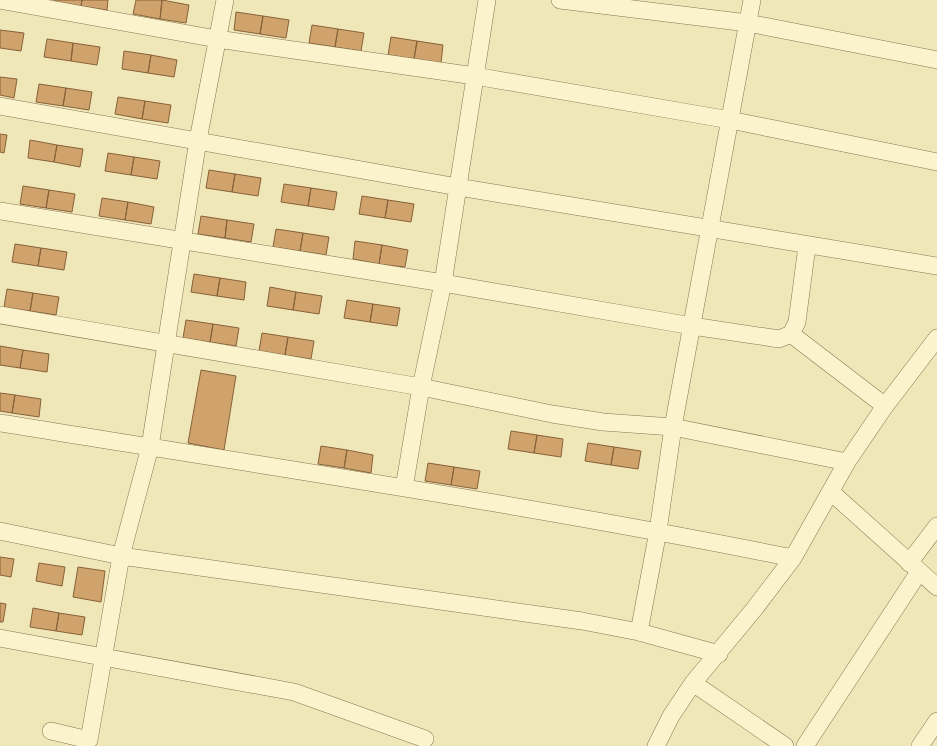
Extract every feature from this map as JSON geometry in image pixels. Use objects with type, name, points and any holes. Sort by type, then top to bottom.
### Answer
[{"type":"street","points":[[0,0],[217,39],[475,76],[730,120],[937,162]]},
{"type":"street","points":[[51,731],[89,740],[102,657],[121,556],[150,447],[198,140],[225,0]]},
{"type":"street","points":[[404,488],[421,387],[443,283],[487,0]]},
{"type":"street","points":[[564,0],[748,23],[937,60]]},
{"type":"street","points":[[639,632],[658,531],[673,427],[711,229],[752,0]]},
{"type":"street","points":[[0,106],[458,187],[807,246],[937,266]]},
{"type":"street","points":[[0,211],[443,283],[692,326],[779,339],[791,334],[797,322],[807,246]]},
{"type":"street","points":[[0,315],[421,387],[552,414],[603,422],[673,427],[848,462]]},
{"type":"street","points":[[791,334],[885,406]]},
{"type":"street","points":[[656,746],[671,716],[693,683],[719,654],[793,558],[848,462],[885,406],[937,338]]},
{"type":"street","points":[[0,423],[404,488],[658,531],[793,558]]},
{"type":"street","points":[[831,492],[937,587]]},
{"type":"street","points":[[805,746],[914,567],[937,526]]},
{"type":"street","points":[[0,531],[121,556],[582,621],[639,632],[719,654]]},
{"type":"street","points":[[0,638],[294,692],[425,740]]},
{"type":"street","points":[[693,683],[785,746]]},
{"type":"street","points":[[920,746],[937,721]]},
{"type":"building","points":[[54,0],[82,0],[81,6],[54,2]]},
{"type":"building","points":[[82,0],[108,0],[107,10],[81,6]]},
{"type":"building","points":[[136,0],[162,0],[160,19],[133,14]]},
{"type":"building","points":[[162,0],[189,5],[186,23],[160,19]]},
{"type":"building","points":[[236,12],[263,16],[260,34],[234,30]]},
{"type":"building","points":[[263,16],[289,20],[286,38],[260,34]]},
{"type":"building","points":[[312,25],[338,29],[335,47],[309,43]]},
{"type":"building","points":[[338,29],[364,33],[361,51],[335,47]]},
{"type":"building","points":[[0,30],[24,33],[21,51],[0,48]]},
{"type":"building","points":[[391,37],[417,41],[414,59],[388,55]]},
{"type":"building","points":[[47,39],[73,43],[71,61],[44,57]]},
{"type":"building","points":[[417,41],[443,45],[441,63],[414,59]]},
{"type":"building","points":[[73,43],[100,47],[97,65],[71,61]]},
{"type":"building","points":[[124,51],[151,55],[148,73],[122,69]]},
{"type":"building","points":[[151,55],[177,60],[174,77],[148,73]]},
{"type":"building","points":[[0,77],[17,79],[14,98],[0,95]]},
{"type":"building","points":[[39,84],[66,88],[63,106],[36,102]]},
{"type":"building","points":[[66,88],[92,92],[89,110],[63,106]]},
{"type":"building","points":[[118,97],[145,101],[142,119],[115,114]]},
{"type":"building","points":[[145,101],[171,105],[168,123],[142,119]]},
{"type":"building","points":[[0,134],[7,135],[4,153],[0,152]]},
{"type":"building","points":[[30,140],[57,145],[54,162],[28,158]]},
{"type":"building","points":[[57,145],[83,149],[80,167],[54,162]]},
{"type":"building","points":[[108,153],[134,157],[131,175],[105,171]]},
{"type":"building","points":[[134,157],[160,161],[157,179],[131,175]]},
{"type":"building","points":[[209,170],[235,174],[232,192],[206,188]]},
{"type":"building","points":[[235,174],[261,178],[258,196],[232,192]]},
{"type":"building","points":[[284,184],[311,188],[308,206],[281,202]]},
{"type":"building","points":[[23,186],[49,190],[46,208],[20,204]]},
{"type":"building","points":[[311,188],[337,192],[334,210],[308,206]]},
{"type":"building","points":[[49,190],[75,194],[72,212],[46,208]]},
{"type":"building","points":[[362,196],[388,200],[385,218],[359,214]]},
{"type":"building","points":[[102,198],[128,202],[125,220],[99,216]]},
{"type":"building","points":[[388,200],[414,204],[411,222],[385,218]]},
{"type":"building","points":[[128,202],[154,207],[151,224],[125,220]]},
{"type":"building","points":[[201,216],[227,220],[225,238],[198,234]]},
{"type":"building","points":[[227,220],[254,224],[251,242],[225,238]]},
{"type":"building","points":[[276,229],[303,233],[300,251],[273,247]]},
{"type":"building","points":[[303,233],[329,237],[326,255],[300,251]]},
{"type":"building","points":[[355,241],[382,245],[379,264],[353,259]]},
{"type":"building","points":[[15,244],[41,248],[38,266],[12,262]]},
{"type":"building","points":[[382,245],[408,250],[405,267],[379,264]]},
{"type":"building","points":[[41,248],[67,252],[64,270],[38,266]]},
{"type":"building","points":[[194,274],[220,278],[217,296],[191,292]]},
{"type":"building","points":[[220,278],[246,282],[244,300],[217,296]]},
{"type":"building","points":[[270,287],[296,292],[293,310],[267,306]]},
{"type":"building","points":[[7,289],[33,293],[30,311],[4,307]]},
{"type":"building","points":[[296,292],[322,296],[319,314],[293,310]]},
{"type":"building","points":[[33,293],[59,297],[56,315],[30,311]]},
{"type":"building","points":[[347,300],[373,304],[370,322],[344,318]]},
{"type":"building","points":[[373,304],[400,308],[397,326],[370,322]]},
{"type":"building","points":[[186,320],[213,324],[210,342],[183,338]]},
{"type":"building","points":[[213,324],[239,328],[236,346],[210,342]]},
{"type":"building","points":[[262,333],[288,337],[285,355],[259,351]]},
{"type":"building","points":[[288,337],[314,341],[311,359],[285,355]]},
{"type":"building","points":[[0,346],[23,350],[20,368],[0,365]]},
{"type":"building","points":[[23,350],[49,354],[47,372],[20,368]]},
{"type":"building","points":[[201,370],[236,376],[224,450],[188,443]]},
{"type":"building","points":[[0,393],[15,395],[12,413],[0,411]]},
{"type":"building","points":[[15,395],[41,399],[39,417],[12,413]]},
{"type":"building","points":[[511,431],[537,435],[534,453],[508,449]]},
{"type":"building","points":[[537,435],[563,439],[561,457],[534,453]]},
{"type":"building","points":[[588,443],[614,447],[611,465],[585,461]]},
{"type":"building","points":[[321,446],[347,450],[344,468],[318,464]]},
{"type":"building","points":[[614,447],[641,451],[638,469],[611,465]]},
{"type":"building","points":[[347,450],[373,455],[371,473],[344,468]]},
{"type":"building","points":[[428,463],[454,467],[451,485],[425,481]]},
{"type":"building","points":[[454,467],[480,471],[477,489],[451,485]]},
{"type":"building","points":[[0,557],[14,559],[11,577],[0,575]]},
{"type":"building","points":[[39,563],[65,567],[62,586],[36,581]]},
{"type":"building","points":[[78,567],[105,571],[101,602],[73,597]]},
{"type":"building","points":[[0,603],[6,604],[3,622],[0,622]]},
{"type":"building","points":[[33,608],[59,613],[56,631],[30,627]]},
{"type":"building","points":[[59,613],[85,617],[82,635],[56,631]]}]
